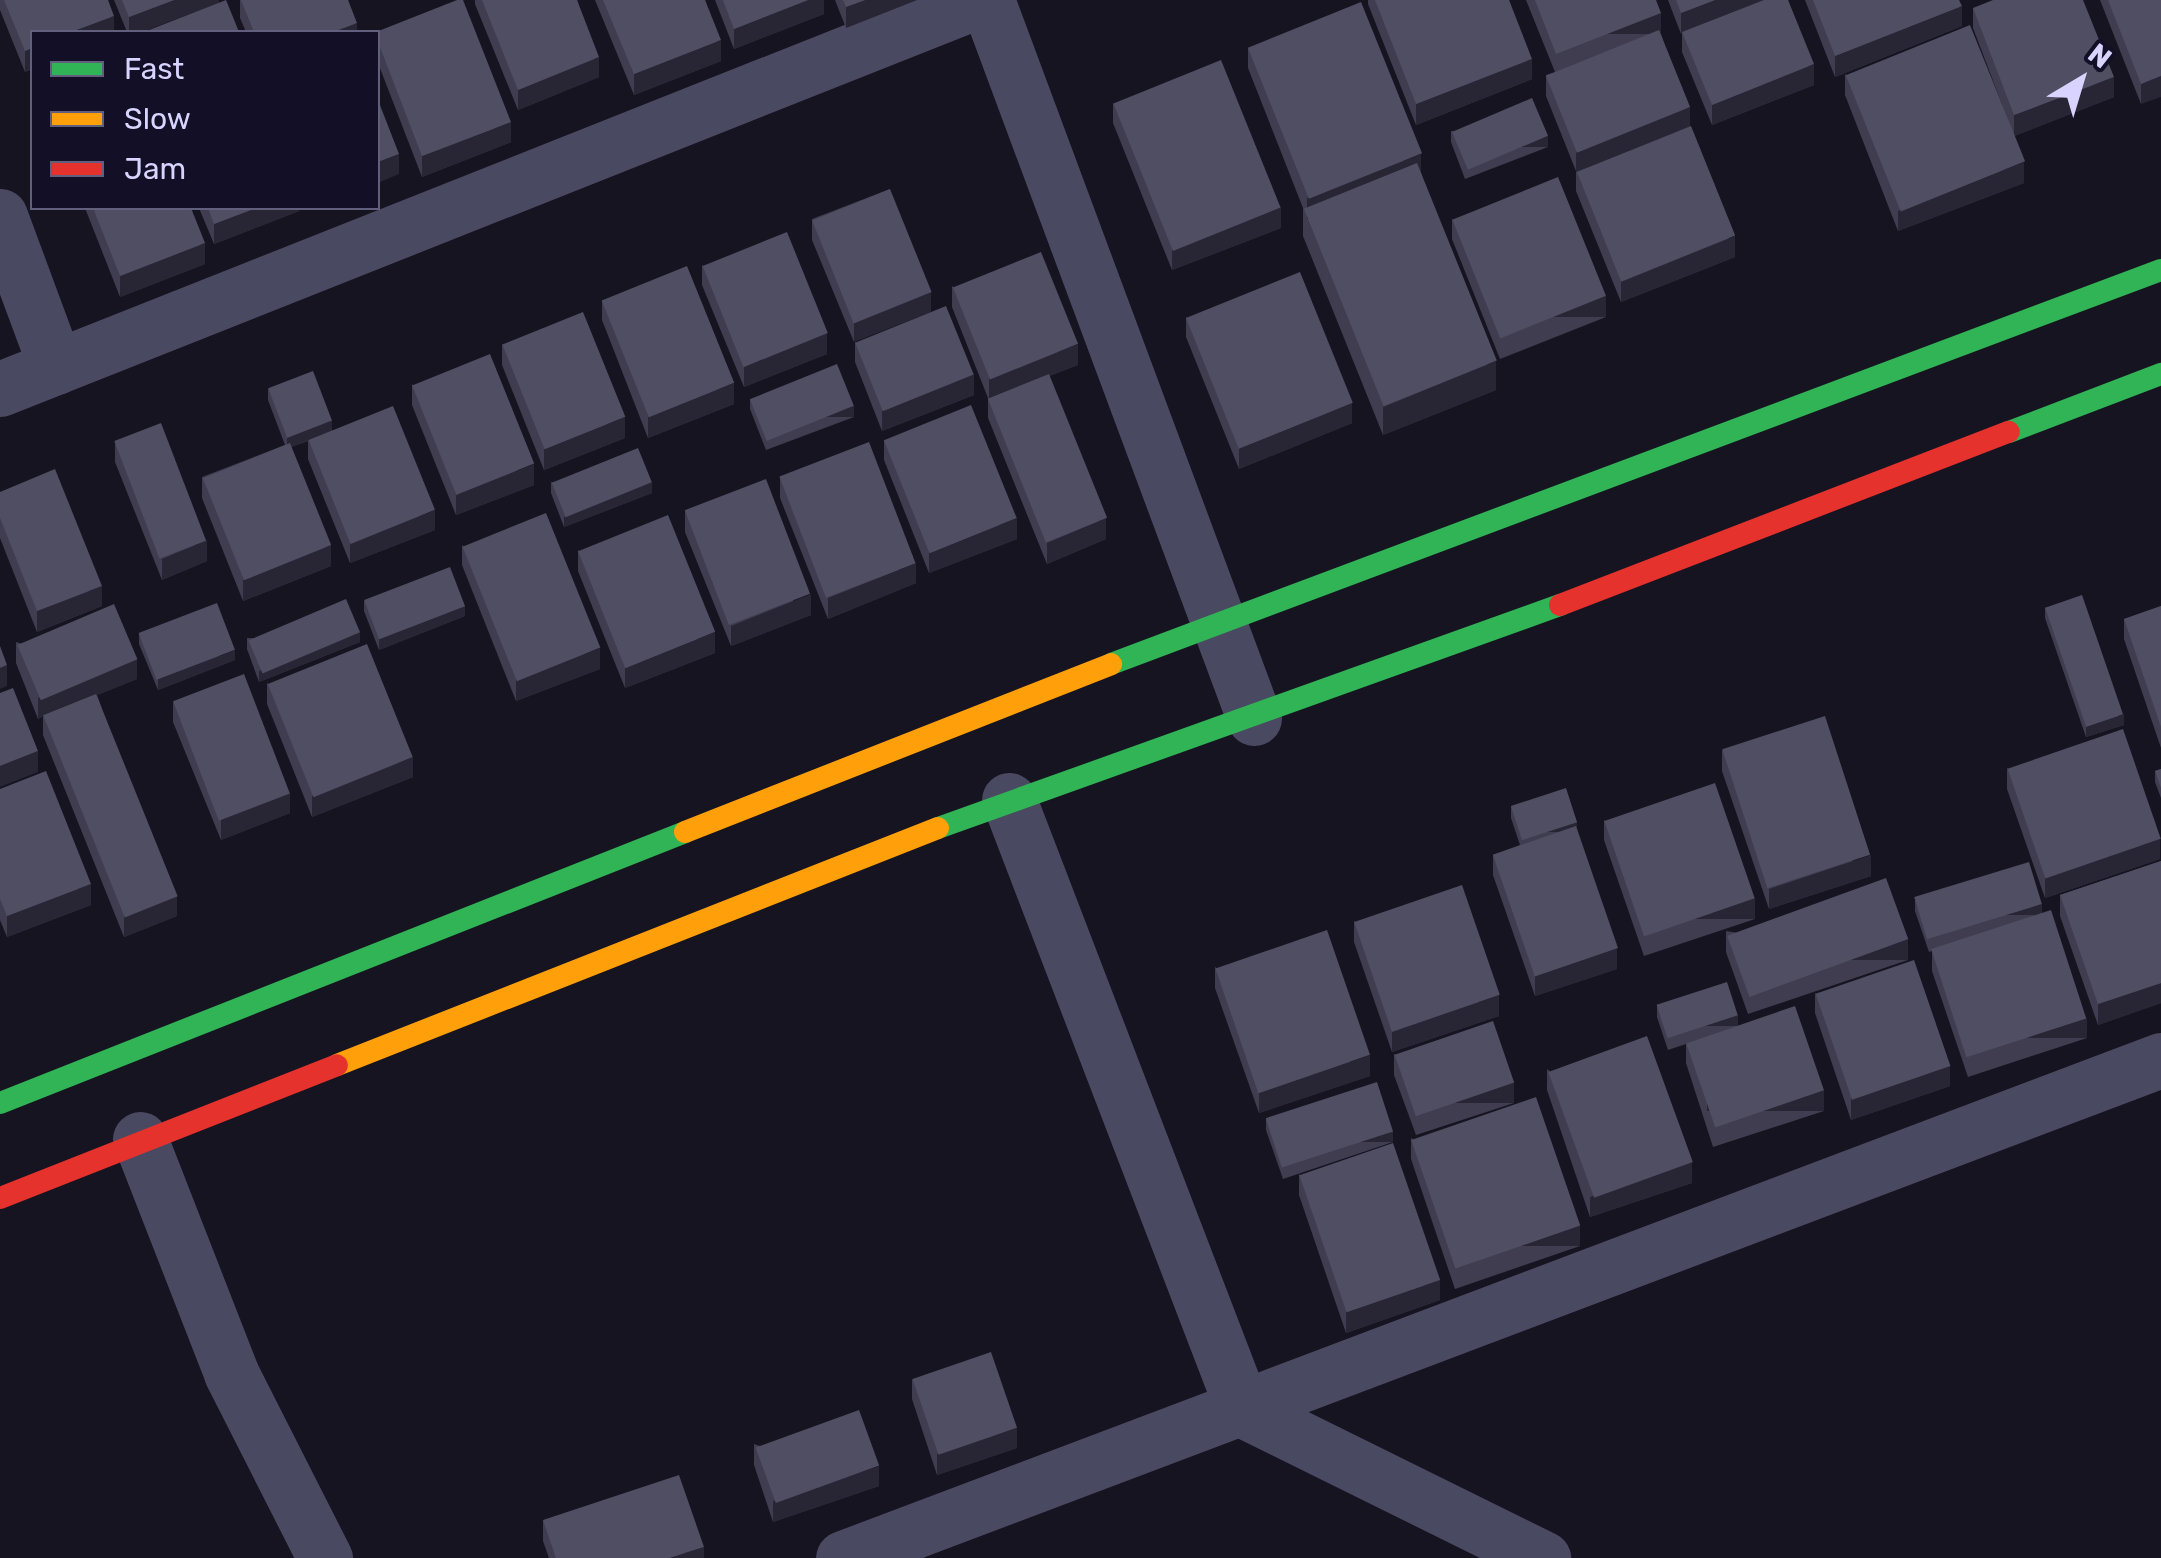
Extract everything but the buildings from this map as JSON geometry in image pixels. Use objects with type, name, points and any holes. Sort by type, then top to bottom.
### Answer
[{"type":"street","points":[[0,389],[983,0],[1254,718]]},
{"type":"street","points":[[0,216],[56,367]]},
{"type":"street","points":[[0,1103],[1219,621],[2161,270]]},
{"type":"street","points":[[0,1198],[1009,800],[1254,718],[2161,374]]},
{"type":"street","points":[[1009,800],[1242,1410],[1544,1558]]},
{"type":"street","points":[[843,1558],[2161,1060]]},
{"type":"street","points":[[140,1140],[231,1373],[326,1558]]},
{"type":"traffic: fast","points":[[1111,664],[2161,270]]},
{"type":"traffic: fast","points":[[2009,432],[2161,374]]},
{"type":"traffic: fast","points":[[938,828],[1560,605]]},
{"type":"traffic: fast","points":[[0,1103],[685,832]]},
{"type":"traffic: slow","points":[[685,832],[1111,664]]},
{"type":"traffic: slow","points":[[337,1065],[938,828]]},
{"type":"traffic: jam","points":[[1560,605],[2009,432]]},
{"type":"traffic: jam","points":[[0,1198],[337,1065]]}]
